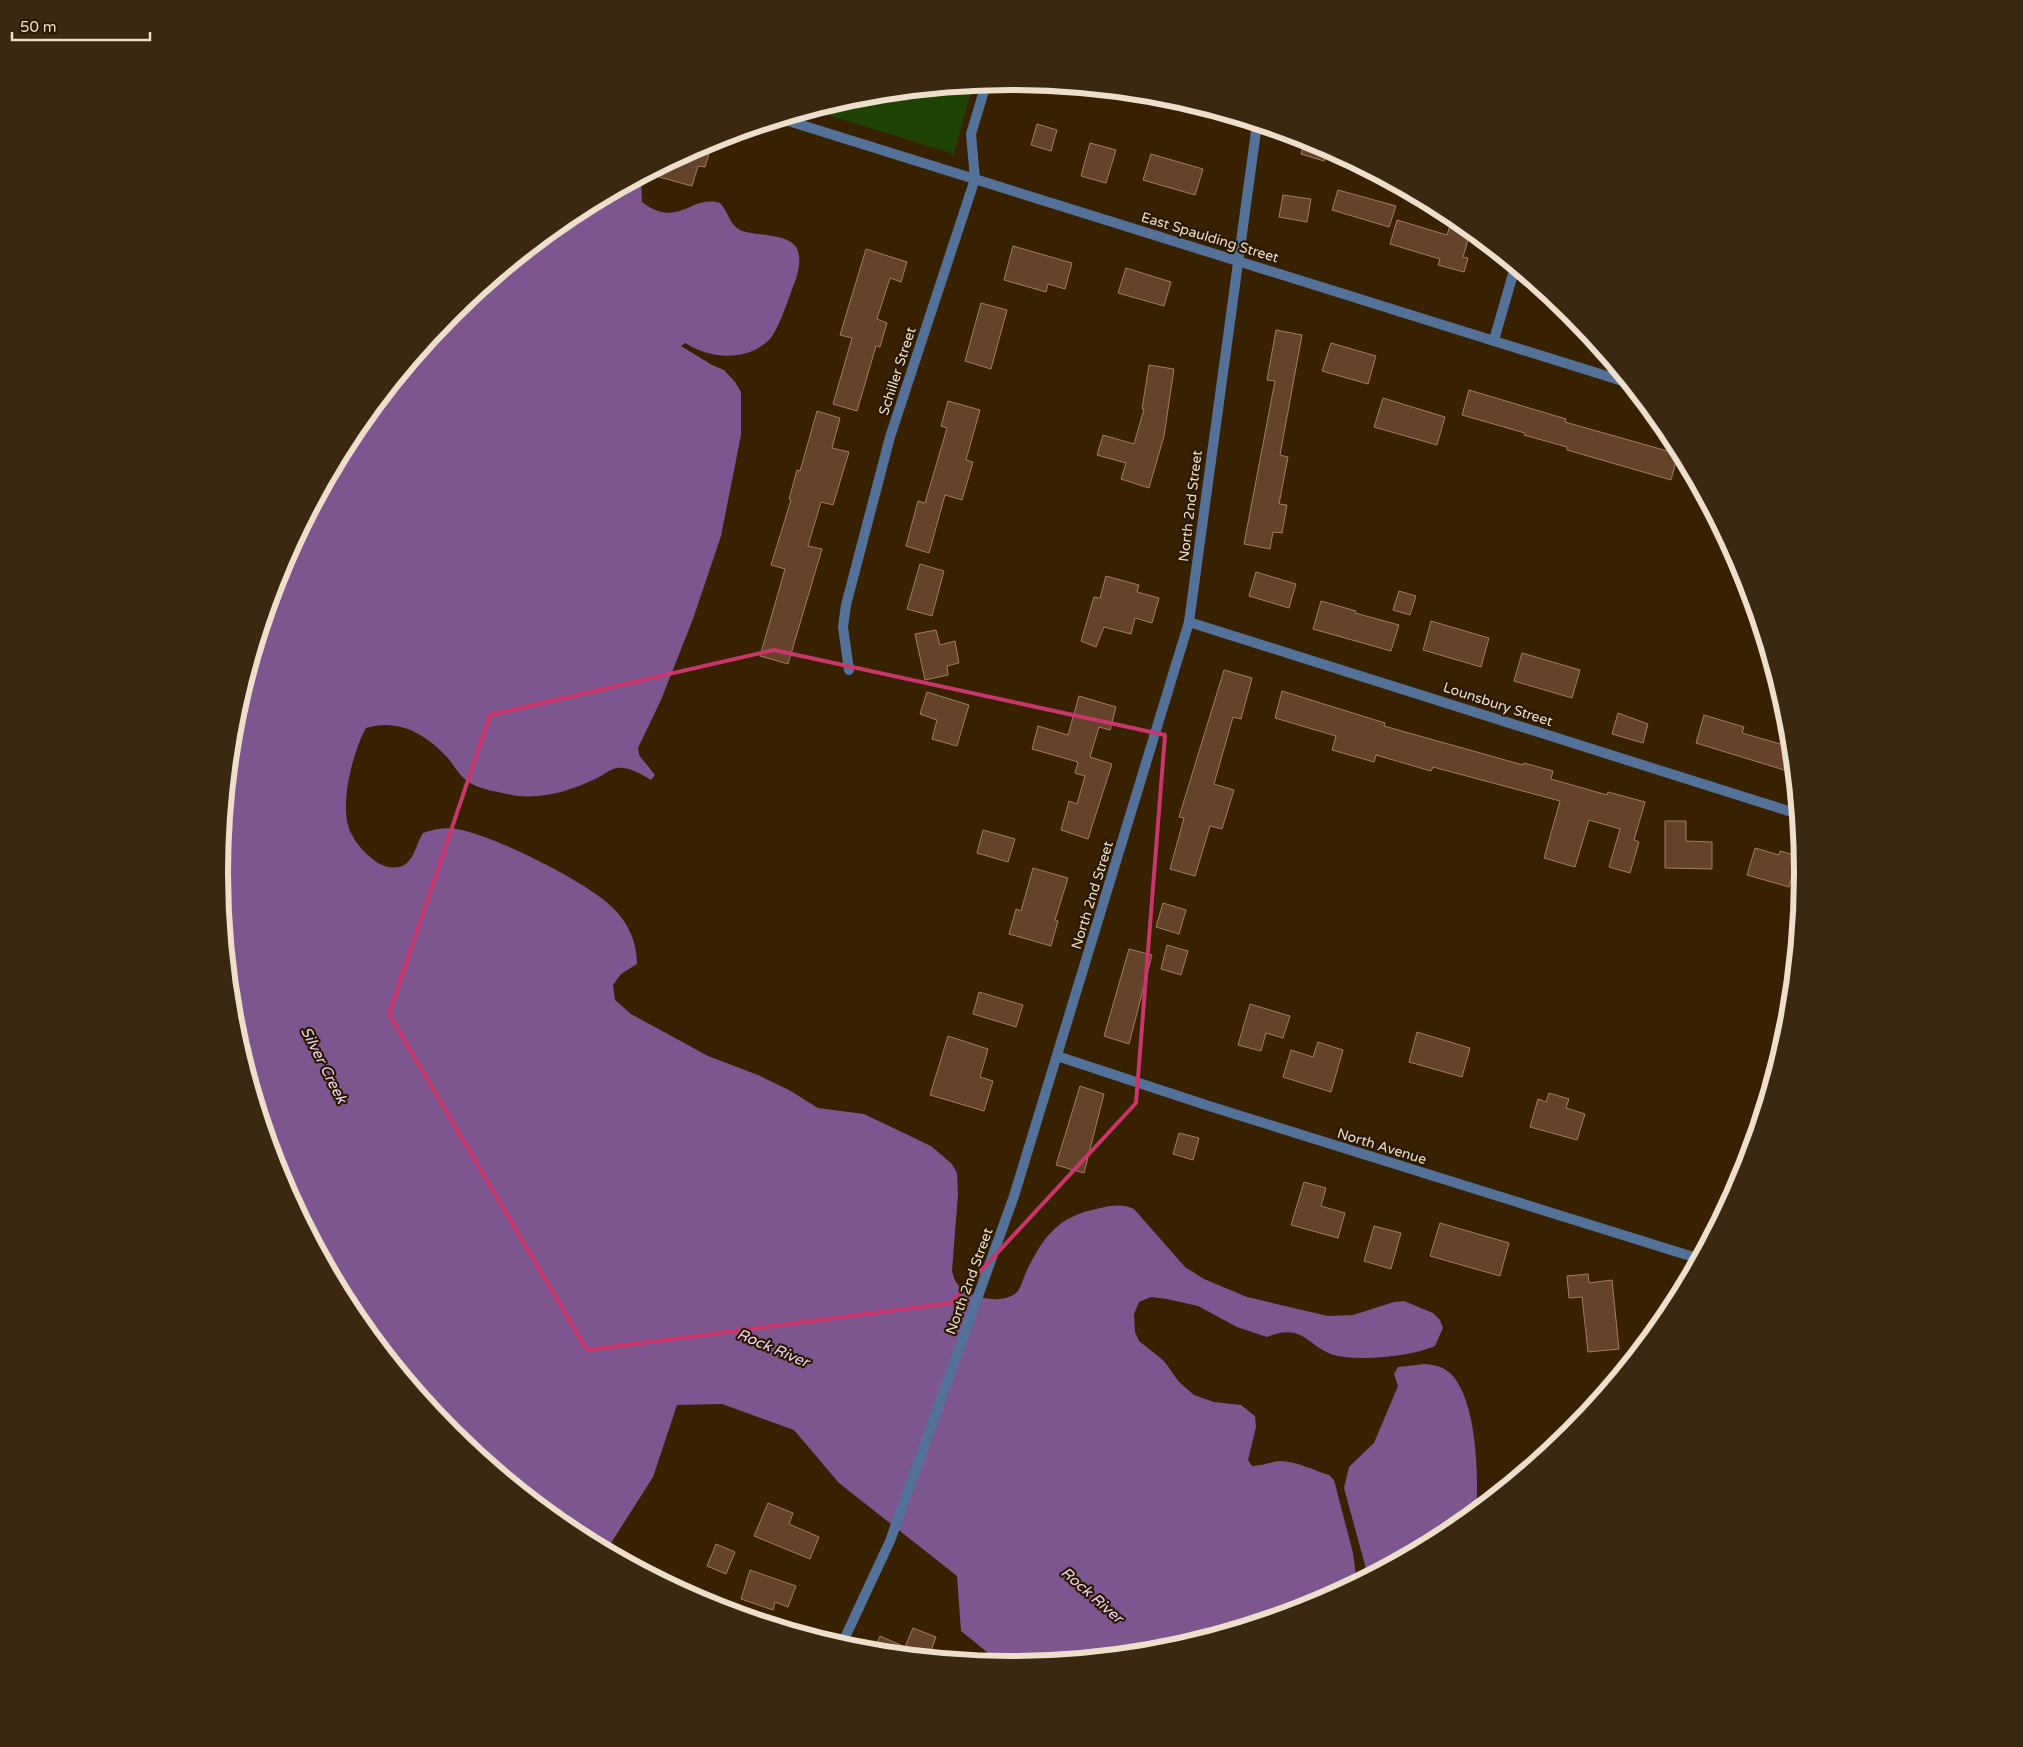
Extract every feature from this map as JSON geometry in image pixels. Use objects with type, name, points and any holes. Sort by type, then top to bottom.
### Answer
[{"type":"street","name":"Schiller Street","points":[[849,670],[843,627],[846,605],[890,437],[975,179],[971,134],[984,91]]},
{"type":"street","name":"East Spaulding Street","points":[[792,122],[1619,380]]},
{"type":"street","name":"North 2nd Street","points":[[844,1639],[890,1541],[1014,1196],[1189,622],[1256,130]]},
{"type":"street","points":[[1494,340],[1513,272]]},
{"type":"street","name":"Lounsbury Street","points":[[1189,622],[1792,812]]},
{"type":"street","name":"North Avenue","points":[[1057,1056],[1218,1109],[1694,1257]]},
{"type":"highlighted area","points":[[774,650],[1165,735],[1136,1103],[951,1303],[587,1350],[389,1014],[490,715]]},
{"type":"green space","points":[[971,92],[954,154],[823,114],[859,105],[909,97]]},
{"type":"water","points":[[641,184],[642,202],[655,210],[666,213],[684,210],[700,203],[720,203],[733,224],[740,230],[789,241],[798,251],[799,256],[795,282],[778,324],[769,340],[760,347],[750,352],[728,356],[705,352],[685,343],[681,346],[724,370],[735,382],[741,392],[741,435],[721,536],[693,619],[661,700],[638,748],[639,755],[655,775],[651,780],[634,771],[619,768],[585,784],[563,791],[541,796],[518,796],[471,784],[430,741],[411,730],[389,725],[378,725],[366,728],[356,751],[348,781],[346,811],[348,824],[357,843],[378,863],[389,867],[396,867],[404,865],[410,860],[423,833],[431,830],[457,829],[493,840],[540,861],[602,898],[614,909],[628,927],[636,949],[637,964],[621,974],[613,985],[615,1000],[631,1014],[708,1056],[758,1075],[789,1090],[818,1108],[864,1114],[931,1146],[952,1164],[957,1173],[958,1194],[952,1271],[956,1282],[976,1296],[995,1299],[1012,1296],[1021,1286],[1033,1258],[1046,1238],[1062,1223],[1083,1213],[1106,1207],[1120,1206],[1134,1209],[1185,1267],[1204,1279],[1247,1297],[1328,1316],[1353,1315],[1394,1302],[1404,1301],[1433,1313],[1440,1320],[1443,1328],[1435,1346],[1426,1350],[1374,1358],[1348,1357],[1328,1353],[1299,1334],[1290,1332],[1267,1337],[1237,1327],[1198,1306],[1151,1297],[1139,1302],[1134,1314],[1135,1332],[1139,1341],[1164,1361],[1179,1382],[1194,1395],[1214,1402],[1241,1405],[1255,1416],[1256,1427],[1248,1460],[1252,1466],[1285,1461],[1329,1475],[1334,1480],[1353,1553],[1356,1577],[1311,1597],[1263,1615],[1214,1630],[1164,1642],[1114,1650],[1063,1655],[992,1656],[961,1631],[957,1576],[839,1483],[794,1430],[722,1404],[677,1405],[653,1477],[609,1546],[576,1525],[535,1495],[495,1463],[457,1428],[422,1390],[360,1309],[333,1265],[309,1220],[288,1173],[270,1125],[255,1076],[243,1026],[235,976],[228,874],[230,822],[235,771],[243,721],[255,671],[270,622],[288,574],[309,527],[333,482],[360,438],[390,397],[422,357],[457,319],[495,284],[535,252],[576,222]]},
{"type":"water","points":[[1425,1364],[1435,1365],[1450,1373],[1459,1385],[1466,1400],[1474,1439],[1477,1503],[1447,1525],[1366,1572],[1344,1488],[1349,1467],[1374,1443],[1398,1386],[1394,1374],[1398,1367]]},
{"type":"building","points":[[1037,124],[1057,130],[1051,151],[1031,145]]},
{"type":"building","points":[[1090,143],[1116,150],[1106,183],[1081,176]]},
{"type":"building","points":[[1303,147],[1325,156],[1324,161],[1301,154]]},
{"type":"building","points":[[710,151],[705,167],[698,166],[692,186],[659,177],[660,174],[665,171]]},
{"type":"building","points":[[1151,154],[1203,169],[1195,195],[1143,180]]},
{"type":"building","points":[[1338,190],[1396,206],[1389,227],[1332,210]]},
{"type":"building","points":[[1283,195],[1311,199],[1307,222],[1279,217]]},
{"type":"building","points":[[1397,220],[1447,235],[1450,224],[1469,238],[1463,257],[1468,258],[1464,272],[1438,265],[1440,259],[1390,244]]},
{"type":"building","points":[[1013,246],[1072,263],[1065,289],[1048,284],[1046,292],[1004,280]]},
{"type":"building","points":[[866,249],[907,262],[901,282],[890,278],[877,319],[887,323],[880,347],[876,346],[857,411],[833,404],[852,338],[840,335]]},
{"type":"building","points":[[1126,268],[1171,282],[1164,306],[1118,293]]},
{"type":"building","points":[[981,303],[1007,310],[991,369],[965,361]]},
{"type":"building","points":[[1276,330],[1302,335],[1280,455],[1288,457],[1279,504],[1287,505],[1282,533],[1273,532],[1270,549],[1244,544],[1275,381],[1267,380]]},
{"type":"building","points":[[1331,343],[1376,356],[1368,384],[1322,371]]},
{"type":"building","points":[[1149,365],[1174,369],[1164,436],[1149,488],[1121,479],[1126,463],[1097,455],[1103,435],[1134,444],[1144,409],[1142,409]]},
{"type":"building","points":[[1469,390],[1566,419],[1565,422],[1672,452],[1676,460],[1671,480],[1567,450],[1567,447],[1524,435],[1525,433],[1462,415]]},
{"type":"building","points":[[1383,398],[1445,417],[1437,445],[1374,427]]},
{"type":"building","points":[[948,401],[980,410],[966,460],[973,462],[962,500],[945,495],[929,553],[906,546],[918,501],[925,503],[947,428],[941,426]]},
{"type":"building","points":[[817,411],[840,418],[832,448],[849,452],[833,505],[821,502],[808,546],[822,549],[788,664],[760,656],[785,569],[771,565],[791,500],[789,499],[797,470],[800,471]]},
{"type":"building","points":[[920,564],[944,571],[932,616],[907,609]]},
{"type":"building","points":[[1256,572],[1296,584],[1289,608],[1249,596]]},
{"type":"building","points":[[1106,576],[1139,585],[1137,592],[1159,598],[1152,623],[1135,618],[1131,634],[1104,627],[1096,647],[1081,641],[1094,597],[1100,598]]},
{"type":"building","points":[[1399,591],[1416,596],[1410,615],[1393,610]]},
{"type":"building","points":[[1321,601],[1399,625],[1391,651],[1313,629]]},
{"type":"building","points":[[1431,621],[1489,638],[1481,667],[1423,650]]},
{"type":"building","points":[[936,630],[940,645],[955,641],[959,663],[947,666],[948,675],[925,680],[915,634]]},
{"type":"building","points":[[1522,653],[1580,670],[1572,698],[1514,681]]},
{"type":"building","points":[[1224,670],[1252,678],[1241,719],[1233,717],[1214,784],[1234,790],[1222,829],[1210,826],[1195,876],[1170,869],[1184,818],[1179,817]]},
{"type":"building","points":[[1282,691],[1385,723],[1384,726],[1523,765],[1524,763],[1553,771],[1551,779],[1607,795],[1608,792],[1645,802],[1634,840],[1639,842],[1630,873],[1609,867],[1620,829],[1589,820],[1575,867],[1544,858],[1560,801],[1433,767],[1431,771],[1376,755],[1374,762],[1332,750],[1336,736],[1275,718]]},
{"type":"building","points":[[927,692],[969,705],[957,746],[932,739],[937,720],[920,714]]},
{"type":"building","points":[[1079,696],[1116,707],[1110,730],[1099,727],[1090,757],[1112,764],[1088,839],[1061,830],[1069,801],[1077,804],[1085,776],[1075,773],[1078,762],[1032,749],[1038,726],[1068,735]]},
{"type":"building","points":[[1618,713],[1648,724],[1643,743],[1612,734]]},
{"type":"building","points":[[1704,715],[1744,727],[1742,733],[1784,745],[1788,771],[1696,743]]},
{"type":"building","points":[[1665,821],[1686,821],[1686,841],[1712,842],[1712,869],[1665,868]]},
{"type":"building","points":[[983,830],[1015,839],[1008,862],[977,853]]},
{"type":"building","points":[[1755,848],[1779,855],[1780,851],[1794,855],[1795,867],[1789,887],[1747,875]]},
{"type":"building","points":[[1033,868],[1068,878],[1055,920],[1058,921],[1051,946],[1009,934],[1016,909],[1021,911]]},
{"type":"building","points":[[1163,903],[1186,910],[1179,934],[1156,927]]},
{"type":"building","points":[[1167,945],[1188,951],[1181,975],[1161,969]]},
{"type":"building","points":[[1129,949],[1152,955],[1129,1044],[1104,1036]]},
{"type":"building","points":[[979,992],[1023,1005],[1016,1027],[973,1014]]},
{"type":"building","points":[[1250,1004],[1290,1016],[1283,1038],[1266,1033],[1261,1051],[1238,1045]]},
{"type":"building","points":[[1417,1032],[1470,1048],[1462,1077],[1409,1062]]},
{"type":"building","points":[[948,1036],[988,1049],[980,1077],[993,1081],[984,1111],[930,1095]]},
{"type":"building","points":[[1318,1042],[1343,1050],[1331,1092],[1283,1077],[1291,1050],[1313,1057]]},
{"type":"building","points":[[1080,1086],[1104,1094],[1084,1173],[1056,1165]]},
{"type":"building","points":[[1549,1093],[1569,1099],[1566,1108],[1585,1114],[1577,1140],[1530,1127],[1538,1099],[1546,1102]]},
{"type":"building","points":[[1179,1133],[1199,1138],[1193,1160],[1173,1154]]},
{"type":"building","points":[[1304,1182],[1326,1188],[1321,1206],[1345,1213],[1338,1238],[1291,1225]]},
{"type":"building","points":[[1440,1223],[1509,1243],[1500,1276],[1430,1256]]},
{"type":"building","points":[[1374,1226],[1401,1233],[1391,1269],[1364,1261]]},
{"type":"building","points":[[1588,1274],[1589,1283],[1612,1280],[1619,1349],[1588,1352],[1582,1297],[1569,1298],[1567,1276]]},
{"type":"building","points":[[768,1503],[793,1513],[789,1524],[819,1537],[810,1559],[754,1536]]},
{"type":"building","points":[[716,1544],[735,1552],[726,1574],[707,1566]]},
{"type":"building","points":[[750,1570],[796,1586],[788,1607],[775,1602],[773,1610],[741,1599]]},
{"type":"building","points":[[913,1628],[936,1637],[930,1652],[876,1645],[880,1636],[905,1647]]},
{"type":"water label","name":"Silver Creek","points":[[324,1065]]},
{"type":"water label","name":"Rock River","points":[[773,1348]]},
{"type":"water label","name":"Rock River","points":[[1092,1595]]}]
